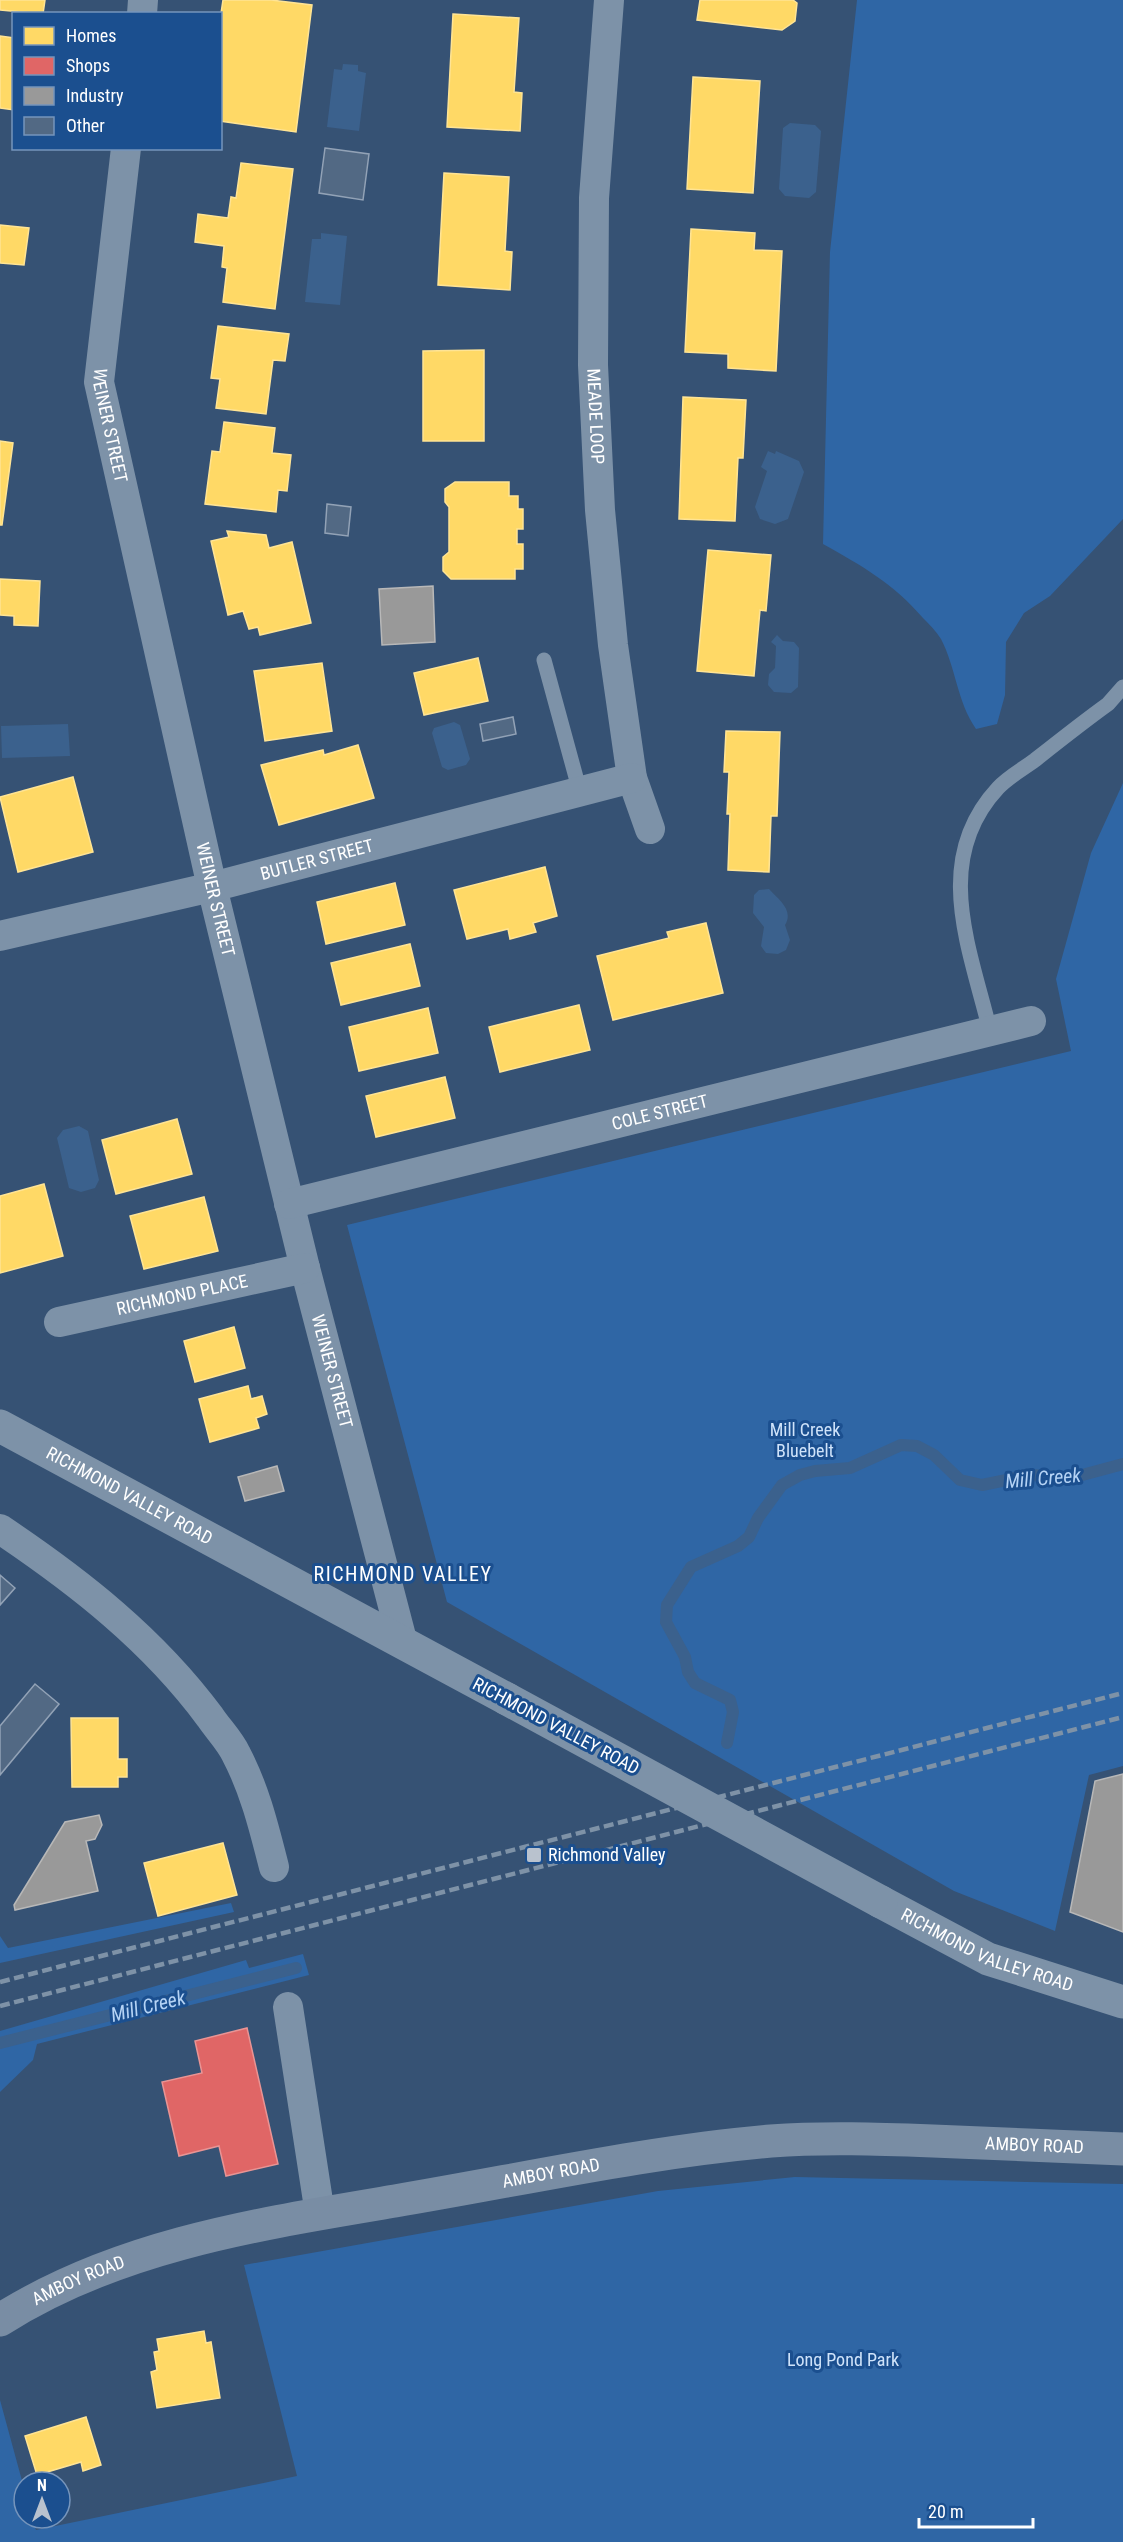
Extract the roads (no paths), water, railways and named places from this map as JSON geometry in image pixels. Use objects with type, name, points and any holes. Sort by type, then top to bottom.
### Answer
[{"type":"main road","name":"AMBOY ROAD","points":[[0,2320],[25,2304],[104,2267],[174,2245],[320,2214],[693,2149],[774,2141],[864,2139],[1123,2149]]},
{"type":"street","name":"MEADE LOOP","points":[[609,0],[594,198],[593,365],[601,522],[613,645],[632,778],[650,830]]},
{"type":"street","name":"WEINER STREET","points":[[126,150],[99,382],[212,887],[305,1268],[402,1644]]},
{"type":"street","name":"BUTLER STREET","points":[[0,936],[212,887],[632,778]]},
{"type":"street","name":"COLE STREET","points":[[289,1204],[1031,1021]]},
{"type":"street","name":"RICHMOND PLACE","points":[[59,1322],[305,1268]]},
{"type":"street","name":"RICHMOND VALLEY ROAD","points":[[0,1426],[988,1959],[1123,2002]]},
{"type":"street","points":[[0,1529],[82,1589],[142,1638],[189,1689],[236,1752],[257,1803],[274,1867]]},
{"type":"street","points":[[288,2007],[320,2214]]},
{"type":"lane","points":[[544,660],[580,792]]},
{"type":"lane","points":[[990,1031],[962,917],[958,878],[965,841],[978,812],[999,786],[1108,704],[1123,687]]},
{"type":"waterway","name":"Mill Creek","points":[[727,1743],[733,1712],[730,1700],[695,1683],[688,1672],[685,1657],[666,1622],[667,1605],[691,1567],[738,1546],[749,1537],[758,1518],[782,1485],[800,1475],[815,1471],[850,1468],[901,1445],[917,1446],[934,1455],[960,1480],[982,1485],[1031,1475],[1071,1478],[1123,1464]]},
{"type":"waterway","name":"Mill Creek","points":[[0,2043],[296,1968]]},
{"type":"railway","points":[[0,1982],[1123,1693]]},
{"type":"railway","points":[[0,2006],[1123,1717]]},
{"type":"place","name":"Richmond Valley","points":[[534,1855]]},
{"type":"district","name":"RICHMOND VALLEY","points":[[403,1574]]},
{"type":"park label","name":"Mill Creek Bluebelt","points":[[805,1440]]},
{"type":"park label","name":"Long Pond Park","points":[[843,2360]]}]
